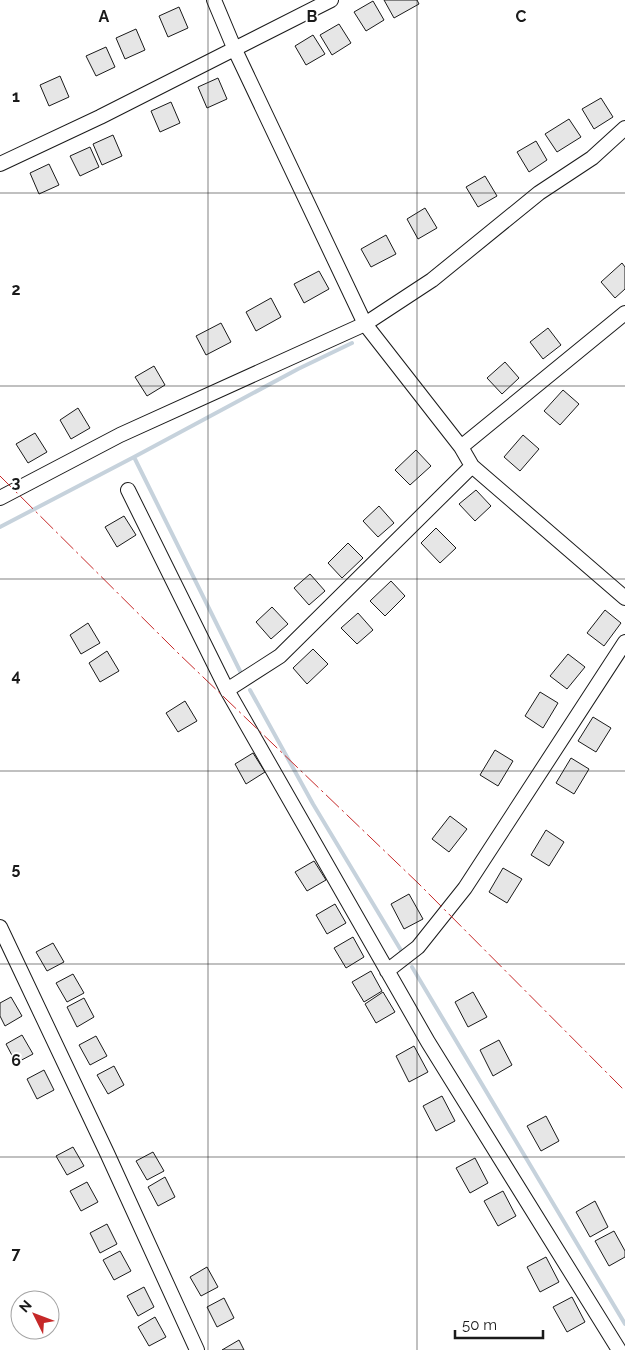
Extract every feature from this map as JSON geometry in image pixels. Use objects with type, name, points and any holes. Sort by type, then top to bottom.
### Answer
[{"type":"street","points":[[214,0],[235,50],[365,324],[461,447],[472,466],[625,598]]},
{"type":"street","points":[[0,164],[100,117],[331,0]]},
{"type":"street","points":[[0,498],[120,435],[365,324],[432,280],[539,193],[592,158],[625,128]]},
{"type":"street","points":[[461,447],[625,313]]},
{"type":"street","points":[[227,690],[280,656],[472,466]]},
{"type":"street","points":[[128,490],[227,690],[387,971],[428,1042],[619,1350]]},
{"type":"street","points":[[387,971],[418,947],[465,888],[625,642]]},
{"type":"street","points":[[0,927],[103,1144],[197,1350]]},
{"type":"building","points":[[384,0],[417,0],[419,4],[394,18]]},
{"type":"building","points":[[373,1],[384,20],[366,31],[354,12]]},
{"type":"building","points":[[179,7],[188,28],[168,37],[159,16]]},
{"type":"building","points":[[339,24],[351,43],[332,55],[320,35]]},
{"type":"building","points":[[136,29],[145,50],[125,59],[116,38]]},
{"type":"building","points":[[313,35],[325,54],[306,65],[295,46]]},
{"type":"building","points":[[106,47],[115,67],[96,76],[86,56]]},
{"type":"building","points":[[60,76],[69,97],[49,106],[40,85]]},
{"type":"building","points":[[218,78],[227,99],[207,108],[198,87]]},
{"type":"building","points":[[601,98],[613,117],[594,129],[582,109]]},
{"type":"building","points":[[171,102],[180,123],[160,132],[151,111]]},
{"type":"building","points":[[569,119],[581,137],[557,152],[545,134]]},
{"type":"building","points":[[113,135],[122,156],[102,165],[93,144]]},
{"type":"building","points":[[536,141],[547,160],[529,172],[517,152]]},
{"type":"building","points":[[90,147],[99,167],[80,176],[70,156]]},
{"type":"building","points":[[49,164],[59,185],[39,194],[30,173]]},
{"type":"building","points":[[485,176],[497,196],[478,207],[466,187]]},
{"type":"building","points":[[425,208],[437,228],[418,239],[407,219]]},
{"type":"building","points":[[386,235],[396,254],[371,267],[361,249]]},
{"type":"building","points":[[622,263],[625,267],[625,289],[615,298],[601,282]]},
{"type":"building","points":[[319,271],[329,289],[304,303],[294,284]]},
{"type":"building","points":[[271,298],[281,317],[256,331],[246,312]]},
{"type":"building","points":[[221,323],[231,342],[206,355],[196,336]]},
{"type":"building","points":[[548,328],[561,345],[543,359],[530,342]]},
{"type":"building","points":[[505,362],[519,378],[502,394],[487,378]]},
{"type":"building","points":[[154,366],[165,385],[147,396],[135,377]]},
{"type":"building","points":[[563,390],[579,404],[560,425],[544,411]]},
{"type":"building","points":[[78,408],[90,428],[71,439],[60,420]]},
{"type":"building","points":[[35,433],[47,452],[28,463],[16,444]]},
{"type":"building","points":[[523,435],[539,449],[520,471],[504,457]]},
{"type":"building","points":[[416,450],[431,466],[410,485],[395,470]]},
{"type":"building","points":[[476,490],[491,506],[475,521],[459,504]]},
{"type":"building","points":[[379,506],[394,523],[378,537],[363,521]]},
{"type":"building","points":[[124,516],[136,535],[117,547],[105,527]]},
{"type":"building","points":[[436,528],[456,548],[440,563],[421,543]]},
{"type":"building","points":[[348,543],[363,558],[342,578],[328,563]]},
{"type":"building","points":[[310,574],[325,591],[309,605],[294,588]]},
{"type":"building","points":[[391,581],[405,596],[385,616],[370,601]]},
{"type":"building","points":[[272,607],[288,624],[271,639],[256,622]]},
{"type":"building","points":[[605,610],[621,623],[604,646],[587,633]]},
{"type":"building","points":[[358,613],[373,630],[357,644],[341,628]]},
{"type":"building","points":[[88,623],[100,643],[81,654],[70,635]]},
{"type":"building","points":[[313,649],[328,664],[307,684],[293,668]]},
{"type":"building","points":[[107,651],[119,671],[100,682],[89,663]]},
{"type":"building","points":[[568,654],[585,667],[567,689],[550,676]]},
{"type":"building","points":[[540,692],[558,703],[543,728],[525,716]]},
{"type":"building","points":[[185,701],[197,721],[178,732],[166,713]]},
{"type":"building","points":[[593,717],[611,728],[596,752],[578,741]]},
{"type":"building","points":[[495,750],[513,761],[498,786],[480,775]]},
{"type":"building","points":[[253,753],[265,772],[246,784],[235,764]]},
{"type":"building","points":[[571,758],[589,769],[574,794],[556,783]]},
{"type":"building","points":[[450,816],[467,829],[449,852],[432,839]]},
{"type":"building","points":[[546,830],[564,842],[549,866],[531,855]]},
{"type":"building","points":[[314,861],[326,880],[307,891],[295,872]]},
{"type":"building","points":[[503,868],[522,879],[507,903],[489,892]]},
{"type":"building","points":[[409,894],[423,919],[404,929],[391,904]]},
{"type":"building","points":[[335,904],[346,923],[327,934],[316,915]]},
{"type":"building","points":[[353,937],[364,957],[346,968],[334,948]]},
{"type":"building","points":[[53,943],[64,962],[47,971],[36,952]]},
{"type":"building","points":[[371,971],[382,991],[364,1002],[352,982]]},
{"type":"building","points":[[73,974],[84,993],[67,1002],[56,983]]},
{"type":"building","points":[[383,992],[395,1012],[376,1023],[365,1004]]},
{"type":"building","points":[[473,992],[487,1017],[468,1027],[455,1002]]},
{"type":"building","points":[[11,997],[22,1016],[5,1026],[0,1016],[0,1003]]},
{"type":"building","points":[[84,998],[94,1017],[77,1027],[67,1007]]},
{"type":"building","points":[[22,1035],[33,1054],[16,1063],[6,1044]]},
{"type":"building","points":[[96,1036],[107,1056],[90,1065],[79,1045]]},
{"type":"building","points":[[499,1040],[512,1065],[493,1076],[480,1050]]},
{"type":"building","points":[[414,1046],[428,1072],[409,1082],[396,1056]]},
{"type":"building","points":[[114,1066],[124,1085],[108,1094],[97,1075]]},
{"type":"building","points":[[44,1070],[54,1090],[37,1099],[27,1079]]},
{"type":"building","points":[[442,1096],[455,1121],[436,1131],[423,1106]]},
{"type":"building","points":[[546,1116],[559,1141],[541,1151],[527,1126]]},
{"type":"building","points":[[73,1147],[84,1166],[67,1175],[56,1156]]},
{"type":"building","points":[[153,1152],[164,1171],[147,1180],[136,1161]]},
{"type":"building","points":[[475,1158],[488,1183],[470,1193],[456,1168]]},
{"type":"building","points":[[165,1177],[175,1197],[158,1206],[148,1187]]},
{"type":"building","points":[[87,1182],[98,1202],[81,1211],[70,1191]]},
{"type":"building","points":[[503,1191],[516,1216],[498,1226],[484,1201]]},
{"type":"building","points":[[595,1201],[608,1227],[590,1237],[576,1212]]},
{"type":"building","points":[[107,1224],[117,1244],[100,1253],[90,1233]]},
{"type":"building","points":[[614,1231],[625,1251],[625,1257],[609,1266],[595,1241]]},
{"type":"building","points":[[120,1251],[131,1271],[114,1280],[103,1260]]},
{"type":"building","points":[[546,1257],[559,1282],[540,1292],[527,1267]]},
{"type":"building","points":[[207,1267],[218,1287],[201,1296],[190,1277]]},
{"type":"building","points":[[144,1287],[154,1307],[138,1316],[127,1296]]},
{"type":"building","points":[[572,1297],[585,1322],[567,1332],[553,1307]]},
{"type":"building","points":[[224,1298],[234,1318],[217,1327],[207,1307]]},
{"type":"building","points":[[155,1317],[166,1337],[149,1346],[138,1327]]},
{"type":"building","points":[[239,1340],[244,1350],[222,1350]]},
{"type":"waterway","points":[[0,527],[298,369],[352,343]]},
{"type":"waterway","points":[[134,457],[241,673]]},
{"type":"waterway","points":[[250,690],[313,804],[402,952]]},
{"type":"waterway","points":[[412,967],[625,1324]]},
{"type":"power","points":[[0,476],[178,653],[419,884],[625,1091]]}]
